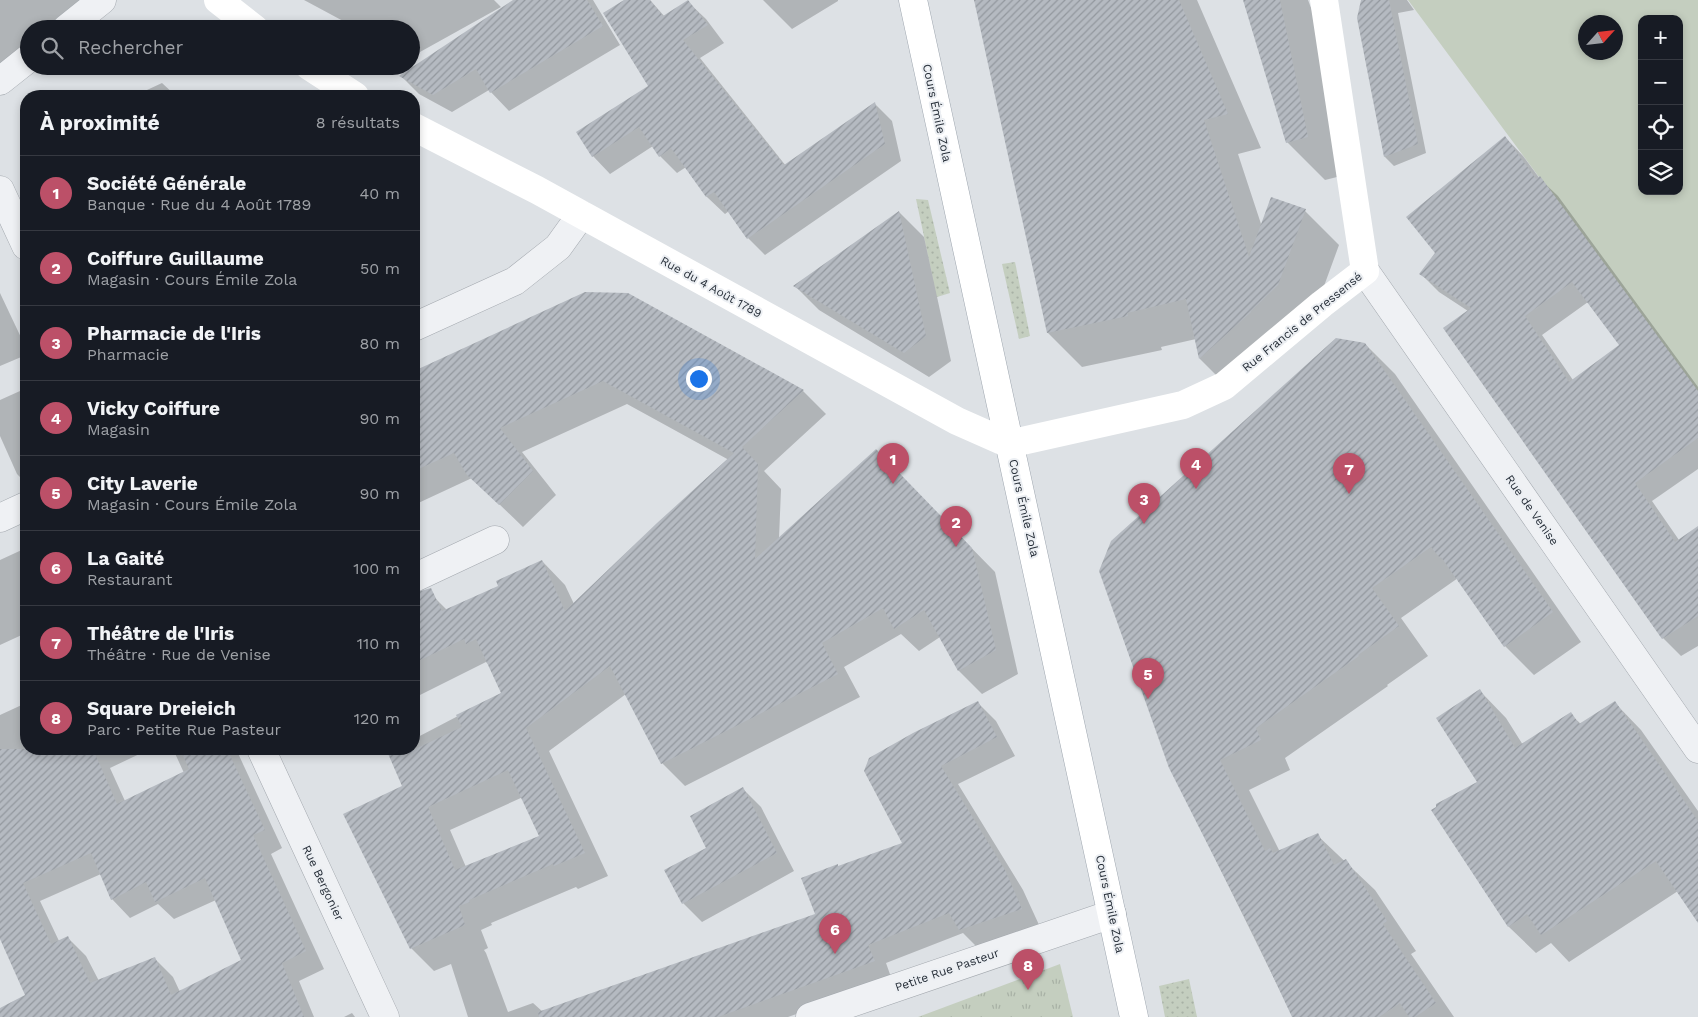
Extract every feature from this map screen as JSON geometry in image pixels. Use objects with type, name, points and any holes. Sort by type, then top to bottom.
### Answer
[{"type":"main road","points":[[218,0],[244,20]]},
{"type":"main road","name":"Cours Émile Zola","points":[[913,0],[1134,1017]]},
{"type":"main road","name":"Rue Francis de Pressensé","points":[[1010,444],[1183,405],[1224,386],[1322,304],[1365,271],[1324,0]]},
{"type":"main road","points":[[323,75],[346,90]]},
{"type":"main road","name":"Rue du 4 Août 1789","points":[[420,130],[581,215],[957,421],[1010,444]]},
{"type":"street","points":[[77,20],[102,0]]},
{"type":"street","points":[[0,80],[20,65]]},
{"type":"street","points":[[0,190],[20,233]]},
{"type":"street","points":[[420,324],[515,281],[558,247],[581,215]]},
{"type":"street","name":"Rue de Venise","points":[[1365,271],[1698,749]]},
{"type":"street","points":[[0,518],[20,509]]},
{"type":"street","points":[[420,575],[495,540]]},
{"type":"street","name":"Rue Bergonier","points":[[264,755],[385,1017]]},
{"type":"street","name":"Petite Rue Pasteur","points":[[810,1017],[1112,914]]},
{"type":"green space","points":[[1408,0],[1698,0],[1698,392]]},
{"type":"green space","points":[[916,199],[928,200],[950,293],[937,297]]},
{"type":"green space","points":[[1015,262],[1030,336],[1019,339],[1002,264]]},
{"type":"green space","points":[[1060,964],[1073,1017],[918,1017]]},
{"type":"green space","points":[[1189,979],[1197,1017],[1165,1017],[1159,986]]},
{"type":"building","points":[[513,0],[587,0],[603,26],[490,93],[476,69],[433,95],[399,76],[420,75],[420,62]]},
{"type":"building","points":[[624,0],[650,0],[663,16],[688,0],[708,25],[683,40],[784,165],[875,102],[885,144],[747,239],[714,192],[706,197],[671,148],[659,157],[639,127],[592,157],[576,132],[648,86],[603,13]]},
{"type":"building","points":[[974,0],[1179,0],[1228,114],[1204,120],[1249,257],[1271,197],[1306,209],[1278,285],[1199,359],[1186,299],[1127,313],[1128,316],[1047,333]]},
{"type":"building","points":[[1243,0],[1280,0],[1308,137],[1286,143]]},
{"type":"building","points":[[1361,0],[1389,0],[1418,144],[1384,157],[1357,18]]},
{"type":"building","points":[[1505,136],[1536,179],[1540,176],[1698,391],[1698,438],[1635,483],[1675,542],[1698,526],[1698,616],[1662,639],[1443,328],[1471,308],[1419,274],[1435,253],[1406,217]],"holes":[[[1572,282],[1619,345],[1569,382],[1525,316]]]},
{"type":"building","points":[[899,211],[926,336],[904,353],[793,286]]},
{"type":"building","points":[[585,292],[628,293],[804,390],[742,447],[758,464],[755,559],[876,449],[972,548],[996,650],[958,671],[924,610],[894,629],[883,608],[822,643],[838,674],[661,764],[610,666],[526,728],[585,853],[554,866],[553,864],[469,900],[470,902],[459,906],[465,925],[410,949],[343,814],[402,786],[389,755],[420,755],[420,747],[462,727],[456,715],[501,693],[476,639],[466,644],[464,639],[420,660],[420,591],[431,588],[442,611],[498,586],[496,581],[542,560],[565,611],[734,453],[603,381],[500,428],[533,471],[499,505],[467,475],[454,453],[420,468],[420,368]],"holes":[[[508,770],[539,836],[455,870],[428,807]]]},
{"type":"building","points":[[1336,338],[1365,343],[1553,612],[1504,647],[1441,557],[1431,547],[1372,588],[1399,626],[1256,728],[1261,740],[1220,760],[1265,851],[1270,848],[1273,853],[1318,833],[1334,865],[1346,859],[1387,921],[1383,924],[1436,1003],[1415,1017],[1409,1017],[1400,1003],[1379,1017],[1292,1017],[1256,940],[1169,768],[1099,571],[1111,541]]},
{"type":"building","points":[[1480,689],[1515,748],[1571,712],[1579,724],[1615,701],[1698,821],[1698,923],[1656,861],[1541,935],[1527,914],[1508,927],[1431,810],[1436,807],[1436,804],[1477,782],[1436,718]]},
{"type":"building","points":[[978,701],[997,737],[941,766],[1005,870],[1022,909],[959,930],[949,913],[868,945],[875,961],[718,1017],[539,1017],[538,1012],[815,914],[801,878],[902,843],[864,771],[869,758],[913,733]]},
{"type":"building","points":[[0,749],[20,749],[20,755],[96,755],[117,804],[189,769],[183,755],[230,755],[265,830],[253,835],[306,951],[282,963],[304,1017],[0,1017],[0,1008],[25,995],[0,939]],"holes":[[[91,853],[111,900],[146,882],[155,902],[205,878],[241,960],[171,995],[155,957],[90,983],[68,936],[51,944],[23,883]]]},
{"type":"building","points":[[743,787],[777,853],[682,904],[664,870],[706,848],[690,816]]},
{"type":"place","name":"Société Générale","points":[[893,484]]},
{"type":"place","name":"Vicky Coiffure","points":[[1196,489]]},
{"type":"place","name":"Théâtre de l'Iris","points":[[1349,494]]},
{"type":"place","name":"Pharmacie de l'Iris","points":[[1144,524]]},
{"type":"place","name":"Coiffure Guillaume","points":[[956,547]]},
{"type":"place","name":"City Laverie","points":[[1148,699]]},
{"type":"place","name":"La Gaité","points":[[835,954]]},
{"type":"place","name":"Square Dreieich","points":[[1028,990]]}]
